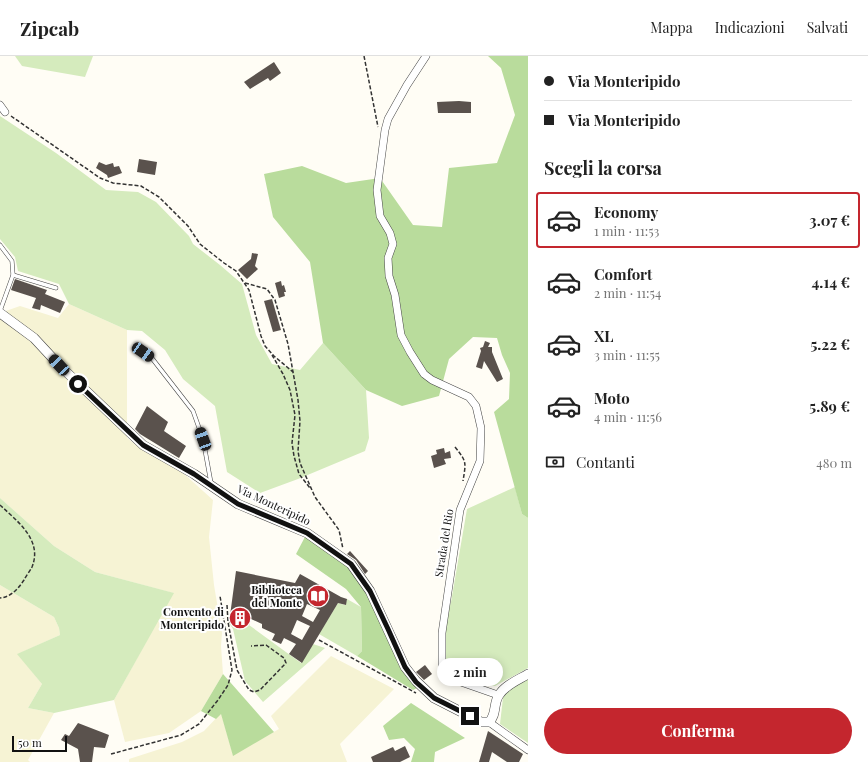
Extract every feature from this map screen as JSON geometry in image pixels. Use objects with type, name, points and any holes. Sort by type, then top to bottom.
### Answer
[{"type":"street","name":"Strada del Rio","points":[[426,56],[407,85],[388,119],[384,130],[377,190],[380,216],[390,233],[393,244],[388,258],[389,276],[395,295],[401,335],[424,374],[432,380],[468,397],[476,406],[480,428],[480,461],[460,510],[442,633],[442,666],[455,680],[498,695]]},
{"type":"street","points":[[0,105],[5,112]]},
{"type":"street","name":"Via Monteripido","points":[[0,312],[34,338],[59,365],[143,445],[194,474],[238,504],[307,533],[351,564],[370,591],[405,667],[416,682],[434,698],[482,722],[489,722],[528,750]]},
{"type":"street","points":[[489,722],[493,718],[498,695],[511,683],[528,674]]},
{"type":"lane","points":[[0,245],[12,261],[13,275],[0,312]]},
{"type":"lane","points":[[13,275],[56,288]]},
{"type":"lane","points":[[135,346],[151,357],[193,411],[203,439],[211,486]]},
{"type":"path","points":[[364,56],[379,130]]},
{"type":"path","points":[[5,112],[100,178],[113,183],[141,186],[159,197],[188,226],[200,244],[236,271],[249,290],[265,346],[293,372]]},
{"type":"path","points":[[245,283],[267,289],[275,300],[288,344],[300,410],[299,457],[301,466],[315,497],[340,530],[344,551]]},
{"type":"path","points":[[270,352],[283,374],[290,390],[294,415],[292,443],[294,456],[299,474],[311,490]]},
{"type":"path","points":[[455,447],[465,458],[462,486]]},
{"type":"path","points":[[0,505],[30,535],[35,551],[32,567],[19,587],[6,597],[0,598]]},
{"type":"path","points":[[111,754],[181,735],[199,724],[218,700],[228,685],[232,670],[220,596]]},
{"type":"path","points":[[227,605],[228,622],[237,670],[249,690],[254,692],[260,690],[286,663],[284,658],[266,645],[251,646]]},
{"type":"shaded area","points":[[69,304],[127,330],[127,438],[141,449],[183,473],[213,500],[209,537],[214,585],[222,633],[221,646],[223,674],[201,711],[169,733],[125,742],[114,700],[173,593],[95,572],[54,546],[0,498],[0,313],[20,306],[58,318]]},
{"type":"shaded area","points":[[0,585],[54,617],[59,628],[60,635],[18,654],[42,684],[28,708],[54,713],[28,760],[30,762],[0,762]]},
{"type":"shaded area","points":[[331,656],[394,689],[340,744],[347,762],[129,762],[129,759],[182,742],[204,731],[221,713],[233,755],[279,729],[271,716]]},
{"type":"green space","points":[[15,56],[93,56],[85,77],[22,66]]},
{"type":"green space","points":[[488,56],[528,56],[528,518],[522,514],[494,412],[509,399],[510,373],[502,355],[497,338],[473,337],[449,359],[439,396],[402,406],[366,390],[323,343],[310,262],[273,217],[264,174],[302,166],[346,183],[380,178],[413,225],[442,227],[449,168],[497,163],[515,115],[501,68]]},
{"type":"green space","points":[[0,116],[56,153],[106,190],[138,192],[156,202],[189,236],[193,244],[242,284],[256,335],[272,364],[300,370],[323,343],[366,390],[369,438],[365,451],[260,493],[227,472],[215,406],[183,379],[165,350],[142,331],[127,330],[69,304],[59,284],[18,271],[15,257],[0,239]]},
{"type":"green space","points":[[515,487],[522,514],[528,518],[528,668],[495,686],[455,680],[442,666],[442,633],[451,602],[467,509]]},
{"type":"green space","points":[[0,498],[54,546],[95,572],[174,593],[114,700],[54,713],[28,708],[42,684],[17,654],[60,635],[59,628],[54,617],[0,585]]},
{"type":"green space","points":[[306,535],[356,572],[402,668],[417,688],[413,690],[357,656],[362,651],[361,607],[346,589],[296,554]]},
{"type":"green space","points":[[347,599],[361,607],[362,651],[357,656],[319,634],[338,603],[345,605]]},
{"type":"green space","points":[[229,623],[249,625],[301,663],[313,644],[325,648],[263,702],[245,681],[233,629]]},
{"type":"green space","points":[[223,674],[274,732],[233,756],[221,714],[216,719],[201,711]]},
{"type":"green space","points":[[528,674],[528,743],[500,724],[504,689]]},
{"type":"green space","points":[[411,703],[465,738],[435,752],[434,762],[411,762],[415,749],[404,738],[389,740],[383,726]]},
{"type":"building","points":[[274,62],[281,73],[270,81],[268,78],[250,89],[244,82]]},
{"type":"building","points":[[437,102],[471,102],[471,113],[438,113]]},
{"type":"building","points":[[139,159],[157,162],[155,175],[137,172]]},
{"type":"building","points":[[99,162],[106,165],[113,163],[114,167],[119,166],[122,173],[108,178],[107,175],[96,168]]},
{"type":"building","points":[[252,253],[258,254],[255,266],[258,269],[247,279],[238,270],[251,259]]},
{"type":"building","points":[[15,279],[47,290],[45,294],[65,302],[60,313],[41,305],[40,310],[32,308],[36,298],[11,290]]},
{"type":"building","points":[[281,281],[286,292],[284,292],[285,296],[279,298],[275,283]]},
{"type":"building","points":[[272,299],[281,330],[273,332],[264,301]]},
{"type":"building","points":[[485,341],[490,343],[488,347],[492,347],[492,352],[503,379],[497,382],[484,361],[482,369],[476,367],[481,351],[480,348],[483,347]]},
{"type":"building","points":[[147,406],[168,422],[164,431],[186,446],[179,458],[140,434],[135,429]]},
{"type":"building","points":[[444,448],[445,453],[450,451],[451,458],[444,459],[446,464],[434,468],[431,456],[437,454],[436,450]]},
{"type":"building","points":[[350,551],[368,571],[365,574],[356,560],[347,554]]},
{"type":"building","name":"Convento di Monteripido","points":[[236,571],[295,583],[300,574],[347,599],[346,605],[338,603],[302,663],[289,654],[296,644],[284,638],[281,644],[272,640],[275,634],[262,628],[262,624],[251,619],[249,625],[229,623]],"holes":[[[307,604],[320,610],[313,622],[302,616]],[[297,620],[310,626],[302,640],[291,634]]]},
{"type":"building","points":[[425,665],[432,674],[424,680],[416,672]]},
{"type":"building","points":[[78,723],[109,735],[105,748],[94,747],[92,762],[80,762],[78,749],[61,740],[65,734],[69,736]]},
{"type":"building","points":[[488,731],[523,754],[519,762],[507,762],[492,752],[489,762],[479,762]]},
{"type":"building","points":[[405,746],[410,757],[400,762],[373,762],[371,757],[393,747],[395,751]]},
{"type":"place","name":"Biblioteca del Monte","points":[[318,596]]},
{"type":"place","name":"Convento di Monteripido","points":[[240,618]]},
{"type":"route","points":[[78,384],[143,445],[194,474],[238,504],[307,533],[351,564],[370,591],[405,667],[416,682],[434,698],[470,716]]}]
